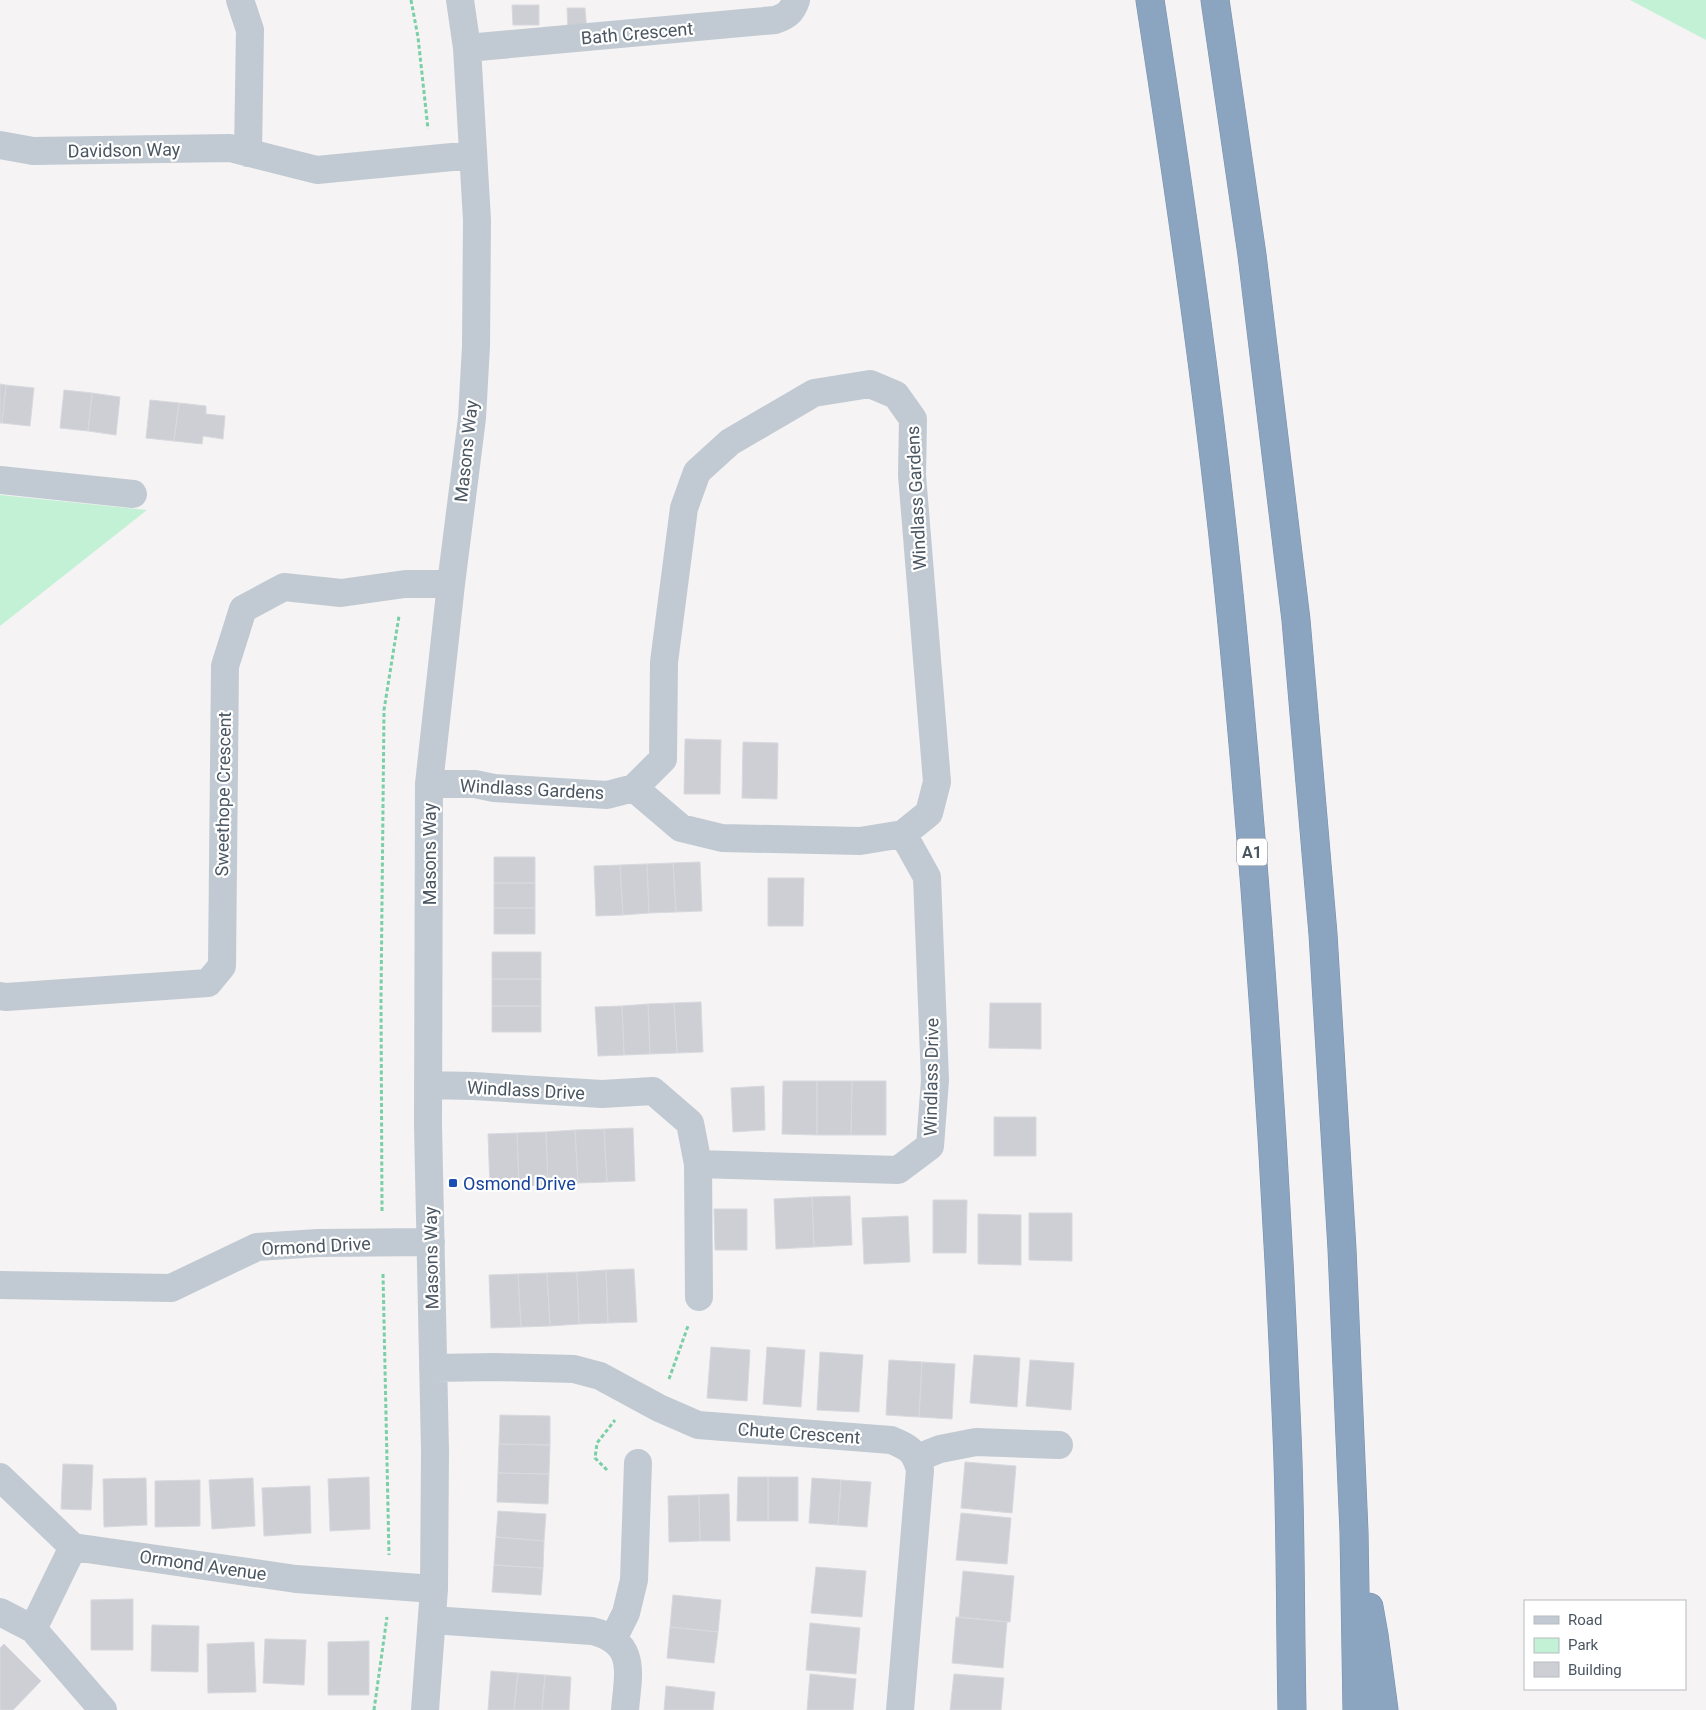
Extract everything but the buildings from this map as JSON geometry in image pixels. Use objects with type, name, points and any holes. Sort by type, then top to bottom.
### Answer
[{"type":"highway","name":"A1","points":[[1150,0],[1203,360],[1232,624],[1257,918],[1278,1234],[1287,1428],[1292,1710]]},
{"type":"highway","points":[[1215,0],[1252,256],[1296,620],[1324,953],[1342,1239],[1354,1532],[1357,1710]]},
{"type":"highway","points":[[1354,1532],[1374,1635],[1384,1710]]},
{"type":"street","points":[[240,0],[250,30],[248,153]]},
{"type":"street","name":"Masons Way","points":[[426,1710],[434,1589],[435,1451],[428,1085],[429,784],[472,418],[476,346],[477,220],[467,48],[460,0]]},
{"type":"street","name":"Bath Crescent","points":[[467,48],[775,20],[785,17],[793,10],[796,0]]},
{"type":"street","name":"Davidson Way","points":[[0,145],[33,151],[230,148],[317,170],[473,155]]},
{"type":"street","name":"Windlass Gardens","points":[[429,784],[475,784],[494,788],[606,795],[634,788],[663,759],[664,662],[684,508],[697,472],[730,442],[814,393],[870,384],[896,395],[913,419],[912,475],[937,782],[929,813],[904,834]]},
{"type":"street","points":[[0,480],[133,494]]},
{"type":"street","name":"Sweethope Crescent","points":[[0,996],[208,983],[222,966],[225,666],[243,609],[284,587],[342,593],[405,584],[451,584]]},
{"type":"street","points":[[634,788],[681,828],[722,838],[860,841],[904,834]]},
{"type":"street","name":"Windlass Drive","points":[[698,1164],[898,1170],[930,1146],[935,1080],[927,877],[904,834]]},
{"type":"street","name":"Windlass Drive","points":[[428,1085],[602,1094],[653,1091],[690,1123],[698,1164],[699,1297]]},
{"type":"street","name":"Ormond Drive","points":[[0,1286],[171,1288],[257,1247],[431,1242]]},
{"type":"street","name":"Chute Crescent","points":[[433,1368],[574,1369],[600,1376],[659,1408],[698,1425],[890,1440],[905,1445],[917,1458]]},
{"type":"street","points":[[900,1710],[920,1470],[917,1458],[940,1449],[976,1442],[1059,1445]]},
{"type":"street","points":[[613,1640],[626,1614],[634,1580],[638,1463]]},
{"type":"street","points":[[0,1477],[73,1546],[33,1630]]},
{"type":"street","name":"Ormond Avenue","points":[[73,1546],[296,1579],[434,1589]]},
{"type":"street","points":[[0,1612],[33,1630],[103,1710]]},
{"type":"street","points":[[432,1620],[602,1633],[613,1640],[626,1655],[629,1666],[625,1710]]},
{"type":"path","points":[[659,1408],[699,1297]]},
{"type":"green space","points":[[1630,0],[1706,0],[1706,40]]},
{"type":"green space","points":[[0,495],[147,510],[0,626]]},
{"type":"place","name":"Osmond Drive","points":[[453,1183]]}]
